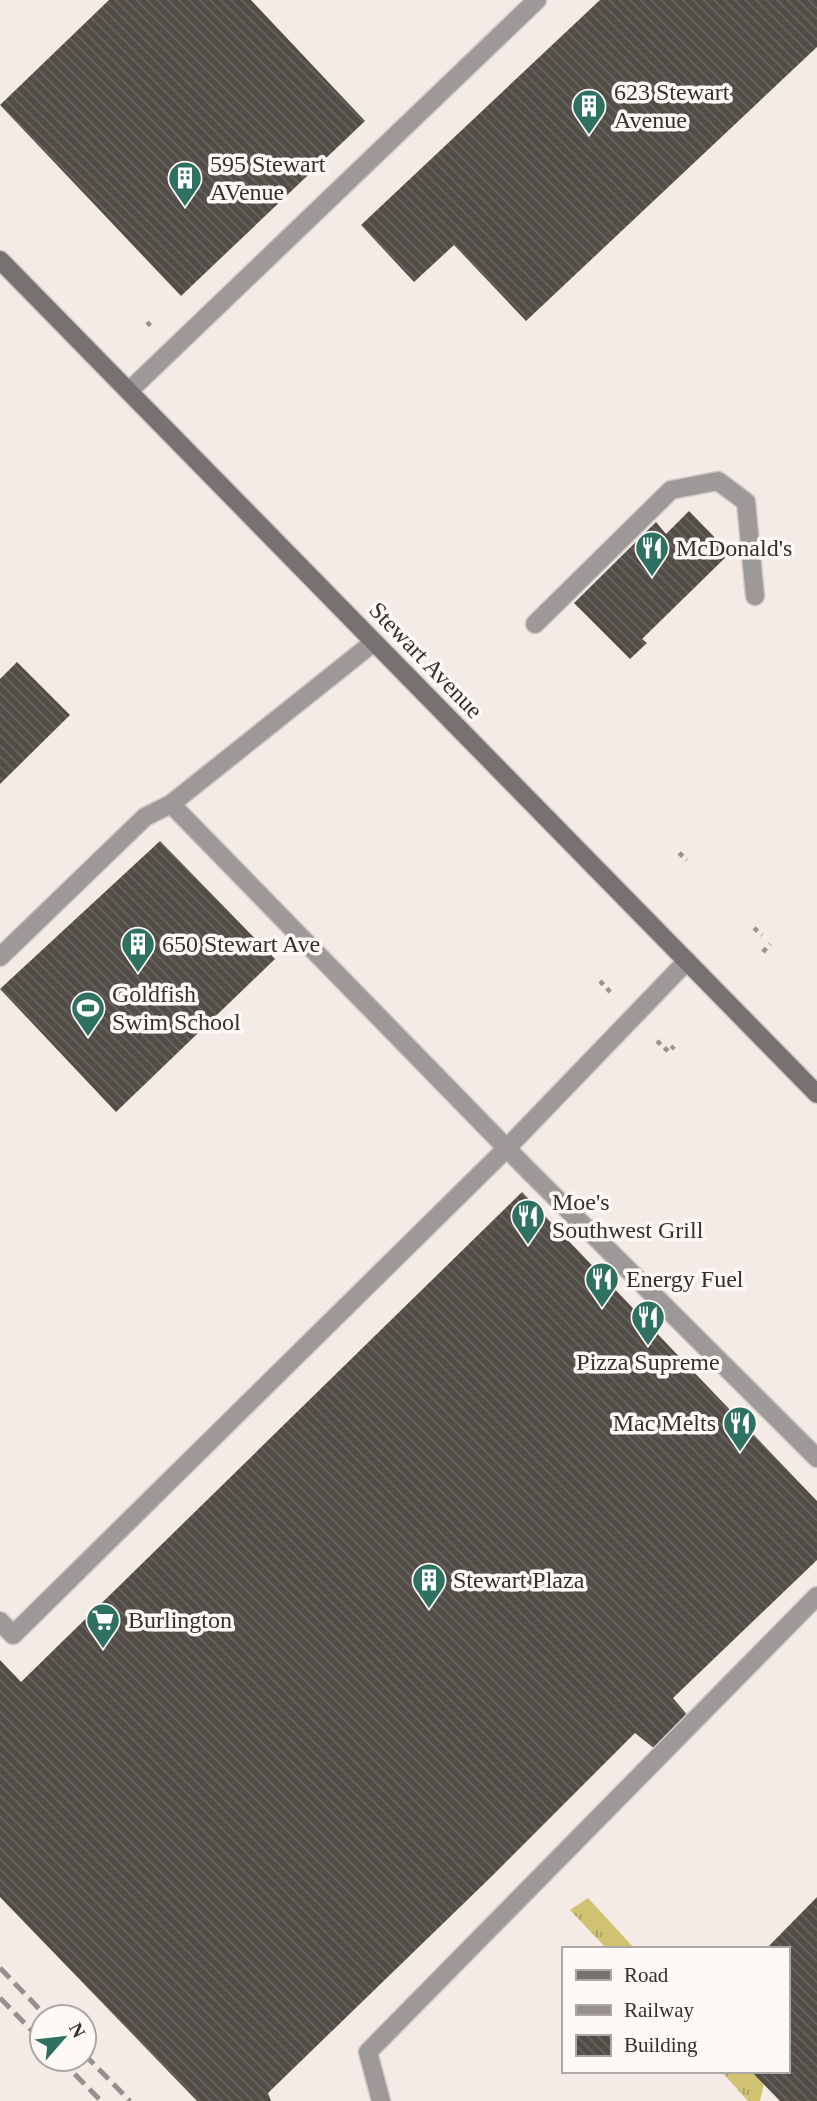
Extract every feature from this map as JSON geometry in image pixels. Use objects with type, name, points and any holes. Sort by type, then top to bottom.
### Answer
[{"type":"main road","name":"Stewart Avenue","points":[[0,260],[817,1094]]},
{"type":"lane","points":[[129,391],[537,0]]},
{"type":"lane","points":[[534,624],[671,490],[718,481],[746,502],[755,596]]},
{"type":"lane","points":[[0,957],[145,817],[171,804],[374,642]]},
{"type":"lane","points":[[171,804],[507,1148],[817,1458]]},
{"type":"lane","points":[[0,1621],[13,1635],[507,1148],[687,961]]},
{"type":"lane","points":[[381,2101],[368,2052],[817,1596]]},
{"type":"path","points":[[679,853],[687,860]]},
{"type":"path","points":[[754,928],[762,935]]},
{"type":"path","points":[[763,952],[770,944]]},
{"type":"path","points":[[600,981],[613,995]]},
{"type":"path","points":[[657,1041],[669,1052],[674,1046]]},
{"type":"green space","points":[[588,1898],[633,1947],[605,1947],[570,1910]]},
{"type":"green space","points":[[723,2073],[755,2073],[764,2083],[760,2101],[748,2101]]},
{"type":"building","name":"595 Stewart AVenue","points":[[109,0],[251,0],[365,121],[181,296],[0,105]]},
{"type":"building","name":"623 Stewart Avenue","points":[[600,0],[817,0],[817,47],[526,321],[454,245],[414,282],[361,225]]},
{"type":"building","name":"McDonald's","points":[[689,511],[730,553],[642,639],[647,643],[630,659],[574,603],[656,522],[666,534]]},
{"type":"building","points":[[17,662],[70,715],[0,784],[0,679]]},
{"type":"building","name":"650 Stewart Ave","points":[[160,841],[275,959],[116,1112],[0,989]]},
{"type":"building","name":"Stewart Plaza","points":[[522,1192],[817,1501],[817,1560],[673,1698],[689,1717],[655,1749],[635,1733],[268,2093],[271,2101],[197,2101],[0,1897],[0,1660],[21,1682]]},
{"type":"building","points":[[817,1897],[817,2101],[780,2101],[753,2073],[789,2073],[789,1947],[768,1947]]},
{"type":"railway","points":[[0,1968],[34,2003]]},
{"type":"railway","points":[[0,1998],[28,2027]]},
{"type":"railway","points":[[98,2068],[130,2101]]},
{"type":"railway","points":[[74,2073],[101,2101]]},
{"type":"place","name":"623 Stewart Avenue","points":[[589,136]]},
{"type":"place","name":"595 Stewart AVenue","points":[[185,208]]},
{"type":"place","name":"McDonald's","points":[[652,578]]},
{"type":"place","name":"650 Stewart Ave","points":[[138,974]]},
{"type":"place","name":"Goldfish Swim School","points":[[88,1038]]},
{"type":"place","name":"Moe's Southwest Grill","points":[[528,1246]]},
{"type":"place","name":"Energy Fuel","points":[[602,1309]]},
{"type":"place","name":"Pizza Supreme","points":[[648,1347]]},
{"type":"place","name":"Mac Melts","points":[[740,1453]]},
{"type":"place","name":"Stewart Plaza","points":[[429,1610]]},
{"type":"place","name":"Burlington","points":[[103,1650]]}]
